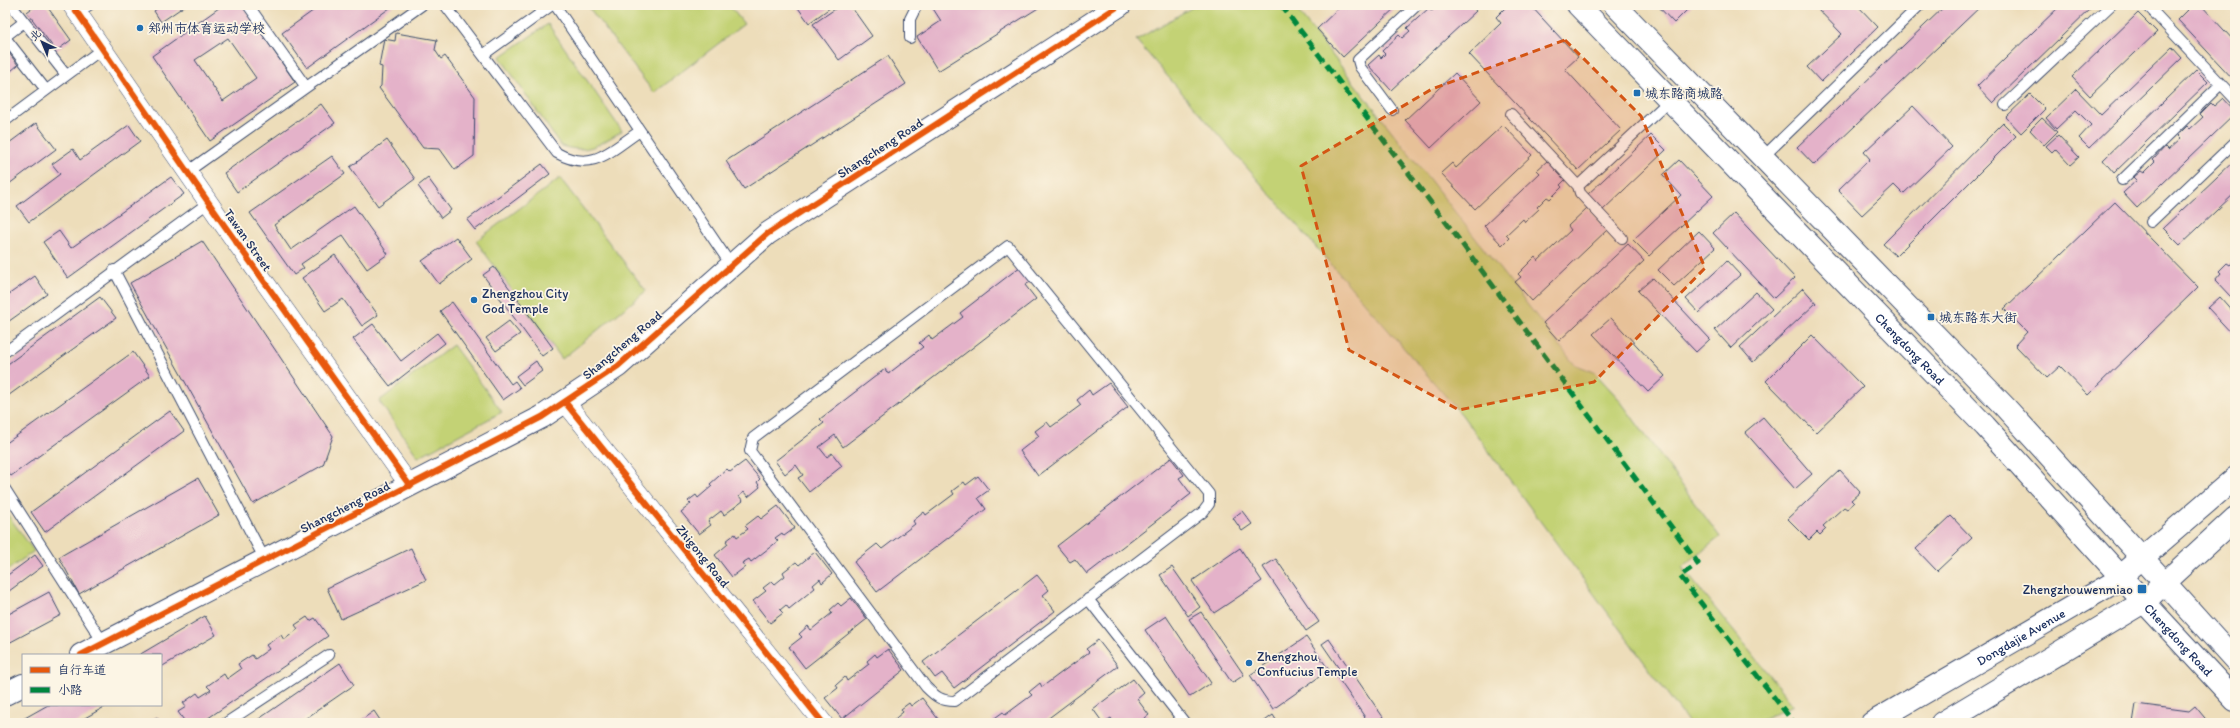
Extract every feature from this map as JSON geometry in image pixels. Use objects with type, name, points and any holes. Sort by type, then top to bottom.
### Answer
[{"type":"main road","name":"Chengdong Road","points":[[1578,5],[1985,426],[2121,577],[2145,601],[2235,700]]},
{"type":"main road","name":"Chengdong Road","points":[[1616,5],[2005,407],[2144,558],[2235,660]]},
{"type":"main road","name":"Shangcheng Road","points":[[83,654],[542,417],[618,366],[767,234],[1117,6]]},
{"type":"main road","name":"Dongdajie Avenue","points":[[1872,723],[2113,583],[2144,558],[2235,478]]},
{"type":"main road","points":[[1952,721],[2145,601],[2235,518]]},
{"type":"main road","points":[[5,694],[22,686]]},
{"type":"street","name":"Tawan Street","points":[[79,8],[102,49],[208,203],[410,486]]},
{"type":"street","name":"Zhigong Road","points":[[565,402],[823,723]]},
{"type":"lane","points":[[11,5],[66,75]]},
{"type":"lane","points":[[248,5],[306,88]]},
{"type":"lane","points":[[187,172],[422,5]]},
{"type":"lane","points":[[445,5],[557,153],[568,159],[580,162],[594,161],[640,131]]},
{"type":"lane","points":[[483,55],[552,5]]},
{"type":"lane","points":[[555,5],[731,265]]},
{"type":"lane","points":[[910,38],[910,19],[917,5]]},
{"type":"lane","points":[[1392,110],[1360,67],[1358,60],[1417,5]]},
{"type":"lane","points":[[1763,158],[1920,5]]},
{"type":"lane","points":[[2005,105],[2111,5]]},
{"type":"lane","points":[[2147,5],[2235,99]]},
{"type":"lane","points":[[24,22],[7,35],[7,40],[46,90]]},
{"type":"lane","points":[[5,121],[102,49]]},
{"type":"lane","points":[[2122,180],[2221,84]]},
{"type":"lane","points":[[1578,186],[1670,100]]},
{"type":"lane","points":[[1511,114],[1578,186],[1580,193],[1622,238]]},
{"type":"lane","points":[[2151,222],[2235,142]]},
{"type":"lane","points":[[5,352],[114,270],[208,203]]},
{"type":"lane","points":[[1008,246],[1209,494],[1209,504],[1203,512],[1088,600],[956,701],[944,701],[936,697],[926,687],[750,451],[753,438],[1008,246]]},
{"type":"lane","points":[[114,270],[265,560]]},
{"type":"lane","points":[[5,489],[104,644]]},
{"type":"lane","points":[[1088,600],[1185,723]]},
{"type":"lane","points":[[226,723],[329,654]]},
{"type":"highlighted area","points":[[1565,40],[1641,116],[1705,268],[1594,382],[1459,410],[1349,350],[1301,166],[1432,89]]},
{"type":"green space","points":[[587,5],[729,5],[744,24],[654,93]]},
{"type":"green space","points":[[1196,5],[1293,5],[1574,364],[1594,372],[1618,398],[1720,537],[1682,567],[1793,705],[1757,723],[1689,723],[1462,415],[1136,40]]},
{"type":"green space","points":[[548,24],[622,131],[593,147],[579,149],[561,146],[500,57]]},
{"type":"green space","points":[[560,178],[646,291],[562,359],[476,241]]},
{"type":"green space","points":[[453,345],[502,412],[418,457],[379,401]]},
{"type":"green space","points":[[5,511],[34,551],[5,572]]},
{"type":"building","points":[[36,5],[46,5],[71,40],[56,51],[27,12]]},
{"type":"building","points":[[162,5],[186,5],[161,22],[154,11]]},
{"type":"building","points":[[223,5],[242,5],[295,82],[210,141],[152,56]],"holes":[[[228,38],[256,78],[223,101],[195,60]]]},
{"type":"building","points":[[321,5],[394,5],[307,68],[282,33]]},
{"type":"building","points":[[796,5],[834,5],[809,23]]},
{"type":"building","points":[[841,5],[850,5],[872,36],[839,60],[813,24]]},
{"type":"building","points":[[935,5],[1043,5],[938,71],[917,37],[941,21],[932,7]]},
{"type":"building","points":[[1342,5],[1398,5],[1343,57],[1317,29]]},
{"type":"building","points":[[1435,5],[1471,5],[1476,11],[1391,90],[1368,65],[1379,55],[1381,58],[1385,54],[1382,51],[1399,35],[1402,38],[1410,31],[1407,28],[1429,8],[1432,11],[1436,6]]},
{"type":"building","points":[[1508,5],[1530,5],[1578,57],[1565,69],[1621,130],[1578,170],[1469,54],[1501,23],[1496,17]]},
{"type":"building","points":[[1657,5],[1692,5],[1674,23]]},
{"type":"building","points":[[1814,5],[1857,5],[1878,27],[1821,82],[1807,67],[1842,34]]},
{"type":"building","points":[[1946,5],[1982,5],[1814,165],[1797,147]]},
{"type":"building","points":[[2061,5],[2094,5],[1993,103],[1977,86]]},
{"type":"building","points":[[2193,5],[2201,5],[2235,42],[2235,81],[2178,20]]},
{"type":"building","points":[[2138,13],[2157,32],[2090,96],[2072,77]]},
{"type":"building","points":[[396,33],[437,40],[435,50],[441,59],[445,56],[475,97],[474,156],[455,170],[440,149],[423,148],[379,88],[381,86],[382,67],[379,66],[384,39],[395,41]]},
{"type":"building","points":[[2172,47],[2182,58],[2089,148],[2079,138],[2091,125],[2076,110],[2056,129],[2046,118],[2076,89],[2101,115]]},
{"type":"building","points":[[6,49],[18,65],[5,76],[5,50]]},
{"type":"building","points":[[888,56],[906,84],[744,189],[726,161]]},
{"type":"building","points":[[2196,70],[2208,82],[2114,173],[2103,160]]},
{"type":"building","points":[[1455,73],[1481,101],[1431,148],[1405,120]]},
{"type":"building","points":[[2030,94],[2045,109],[2021,133],[2006,117]]},
{"type":"building","points":[[2223,98],[2235,111],[2235,114],[2137,208],[2123,193],[2137,180],[2134,177],[2141,171],[2144,173],[2155,162],[2153,160],[2165,147],[2168,150],[2180,139],[2177,136],[2187,126],[2190,129],[2203,117],[2200,114],[2211,103],[2214,106]]},
{"type":"building","points":[[321,104],[335,123],[237,192],[224,173]]},
{"type":"building","points":[[1913,106],[1952,147],[1903,194],[1894,185],[1862,215],[1838,190],[1870,159],[1864,152]]},
{"type":"building","points":[[2042,118],[2057,132],[2044,145],[2030,130]]},
{"type":"building","points":[[36,123],[56,149],[5,187],[5,146]]},
{"type":"building","points":[[2003,123],[2016,136],[1896,256],[1883,244]]},
{"type":"building","points":[[129,125],[140,141],[29,222],[17,206],[60,174],[52,164],[73,149],[80,160]]},
{"type":"building","points":[[1503,125],[1532,155],[1475,209],[1441,173],[1452,163],[1456,168]]},
{"type":"building","points":[[1651,135],[1666,150],[1603,210],[1588,194]]},
{"type":"building","points":[[2058,135],[2079,157],[2070,165],[2055,149],[2052,152],[2046,146]]},
{"type":"building","points":[[387,140],[415,179],[378,206],[350,167]]},
{"type":"building","points":[[332,156],[345,174],[274,225],[291,250],[354,206],[388,254],[367,269],[343,235],[301,264],[304,268],[294,275],[250,213]]},
{"type":"building","points":[[1679,160],[1713,196],[1649,256],[1633,240],[1681,195],[1663,175]]},
{"type":"building","points":[[2235,160],[2235,193],[2180,245],[2163,228]]},
{"type":"building","points":[[1547,161],[1565,180],[1560,185],[1562,187],[1550,199],[1547,197],[1537,207],[1539,209],[1525,222],[1523,219],[1506,235],[1509,238],[1502,245],[1484,226],[1540,173],[1537,170]]},
{"type":"building","points":[[542,164],[550,174],[475,230],[467,220]]},
{"type":"building","points":[[171,177],[184,194],[68,278],[43,242],[59,231],[71,248]]},
{"type":"building","points":[[428,178],[451,210],[441,218],[418,186]]},
{"type":"building","points":[[2115,202],[2198,287],[2088,395],[2060,366],[2047,378],[2015,345],[2027,332],[2004,309]]},
{"type":"building","points":[[1587,208],[1607,230],[1532,301],[1515,282],[1521,277],[1518,274],[1535,257],[1538,261],[1571,230],[1568,226]]},
{"type":"building","points":[[1734,213],[1795,278],[1774,298],[1713,233]]},
{"type":"building","points":[[1699,231],[1715,248],[1674,286],[1658,270]]},
{"type":"building","points":[[456,237],[472,259],[439,284],[422,261]]},
{"type":"building","points":[[202,241],[333,436],[323,465],[253,504],[130,283]]},
{"type":"building","points":[[1628,244],[1644,261],[1559,341],[1543,323]]},
{"type":"building","points":[[335,255],[378,315],[362,326],[343,299],[325,311],[302,278]]},
{"type":"building","points":[[2235,260],[2235,293],[2231,297],[2215,280],[2221,273],[2219,271],[2227,263],[2230,265]]},
{"type":"building","points":[[1727,261],[1740,275],[1699,313],[1686,299]]},
{"type":"building","points":[[1021,266],[1032,281],[1025,285],[1036,299],[843,447],[835,435],[819,447],[827,457],[832,453],[842,466],[809,492],[798,478],[803,475],[796,465],[785,474],[775,461],[824,423],[820,419],[885,369],[888,374],[923,347],[919,343],[929,335],[932,340],[963,317],[960,313]]},
{"type":"building","points":[[494,267],[553,348],[542,356],[483,275]]},
{"type":"building","points":[[35,276],[47,294],[5,324],[5,297]]},
{"type":"building","points":[[1653,278],[1710,339],[1696,352],[1638,291]]},
{"type":"building","points":[[1803,288],[1816,303],[1753,362],[1740,347]]},
{"type":"building","points":[[1756,292],[1772,309],[1731,348],[1715,330]]},
{"type":"building","points":[[100,297],[116,318],[5,398],[5,366]]},
{"type":"building","points":[[2220,297],[2235,314],[2235,337],[2208,308]]},
{"type":"building","points":[[452,302],[511,384],[515,381],[520,388],[503,400],[440,311]]},
{"type":"building","points":[[1611,318],[1665,376],[1648,392],[1593,334]]},
{"type":"building","points":[[509,321],[520,334],[496,351],[486,338]]},
{"type":"building","points":[[373,324],[401,361],[437,333],[445,343],[390,386],[353,339]]},
{"type":"building","points":[[1812,335],[1863,387],[1816,432],[1766,381]]},
{"type":"building","points":[[133,352],[150,376],[11,476],[5,469],[5,444]]},
{"type":"building","points":[[536,361],[542,371],[523,385],[516,376]]},
{"type":"building","points":[[1109,383],[1128,407],[1038,476],[1020,451],[1039,436],[1035,431],[1047,422],[1051,427],[1081,405],[1077,400],[1089,390],[1092,395]]},
{"type":"building","points":[[170,411],[184,431],[45,532],[31,512]]},
{"type":"building","points":[[1763,417],[1812,474],[1795,489],[1745,432]]},
{"type":"building","points":[[1171,458],[1184,475],[1179,478],[1191,494],[1087,574],[1075,559],[1070,562],[1057,546]]},
{"type":"building","points":[[745,461],[760,479],[757,482],[760,487],[748,497],[744,492],[739,496],[743,501],[724,515],[721,511],[708,521],[711,525],[699,534],[681,512],[691,504],[688,501],[696,495],[698,498],[712,486],[710,484],[727,469],[730,472]]},
{"type":"building","points":[[1840,470],[1860,492],[1851,500],[1854,503],[1847,509],[1844,507],[1823,526],[1826,529],[1820,535],[1817,532],[1809,540],[1788,519]]},
{"type":"building","points":[[978,476],[989,490],[978,498],[986,509],[877,592],[854,562],[877,544],[882,549],[915,524],[913,521],[924,512],[926,515],[954,494],[952,491],[964,482],[966,485]]},
{"type":"building","points":[[198,478],[219,515],[79,594],[59,557]]},
{"type":"building","points":[[778,506],[795,528],[784,536],[782,533],[775,538],[778,541],[751,562],[749,559],[742,563],[745,567],[732,577],[715,555],[728,544],[726,541],[735,534],[737,537],[748,529],[745,526],[758,516],[761,519]]},
{"type":"building","points":[[1242,511],[1252,524],[1242,531],[1233,518]]},
{"type":"building","points":[[1951,516],[1972,538],[1937,571],[1916,549]]},
{"type":"building","points":[[411,548],[426,580],[341,619],[327,588]]},
{"type":"building","points":[[1240,548],[1262,581],[1214,613],[1192,581]]},
{"type":"building","points":[[815,552],[832,574],[822,583],[820,579],[813,585],[815,588],[789,609],[786,605],[780,610],[783,613],[770,623],[753,601],[766,591],[763,588],[772,581],[775,584],[785,576],[783,572],[796,562],[799,565]]},
{"type":"building","points":[[35,555],[43,566],[5,594],[5,577]]},
{"type":"building","points":[[1276,559],[1319,622],[1306,631],[1263,567]]},
{"type":"building","points":[[1172,567],[1200,607],[1188,616],[1160,575]]},
{"type":"building","points":[[1037,575],[1049,590],[1043,595],[1055,611],[954,688],[942,673],[935,678],[923,662]]},
{"type":"building","points":[[49,592],[61,615],[5,645],[5,616]]},
{"type":"building","points":[[851,598],[867,619],[805,668],[789,647],[802,637],[799,634],[808,626],[811,630],[832,613],[830,610],[838,603],[841,606]]},
{"type":"building","points":[[1201,612],[1244,675],[1232,683],[1189,619]]},
{"type":"building","points":[[205,616],[216,635],[162,666],[162,654],[141,654]]},
{"type":"building","points":[[1166,616],[1211,683],[1190,697],[1145,630]]},
{"type":"building","points":[[307,617],[310,621],[315,618],[328,636],[201,723],[186,723],[178,712],[186,707],[183,703],[197,693],[200,697],[211,690],[207,686],[224,674],[227,679],[241,669],[238,664],[252,655],[255,659],[269,649],[266,645],[281,635],[284,640],[298,629],[295,625]]},
{"type":"building","points":[[1306,637],[1329,670],[1273,709],[1250,675]]},
{"type":"building","points":[[1329,639],[1383,717],[1373,723],[1369,723],[1335,674],[1340,670],[1322,644]]},
{"type":"building","points":[[1098,640],[1118,666],[1042,723],[994,723],[992,720],[1003,712],[1005,715],[1032,695],[1029,692],[1040,683],[1042,687],[1089,652],[1086,649]]},
{"type":"building","points":[[888,649],[904,670],[842,719],[825,698],[838,688],[836,685],[845,677],[847,681],[869,664],[867,661],[875,654],[877,657]]},
{"type":"building","points":[[340,663],[354,685],[299,723],[253,723]]},
{"type":"building","points":[[1133,679],[1144,693],[1137,699],[1149,715],[1138,723],[1114,723],[1111,718],[1103,723],[1093,709]]},
{"type":"building","points":[[922,698],[938,719],[933,723],[890,723],[903,712],[901,709],[909,703],[911,706]]},
{"type":"building","points":[[2136,704],[2189,711],[2195,706],[2209,723],[2133,723]]},
{"type":"building","points":[[46,706],[106,706],[76,723],[16,723]]},
{"type":"building","points":[[374,711],[382,723],[357,723]]},
{"type":"building","points":[[1273,715],[1278,723],[1262,723]]},
{"type":"building","points":[[157,717],[160,723],[146,723]]},
{"type":"marked path","points":[[1281,5],[1451,229],[1698,563],[1680,576],[1794,723]]},
{"type":"cycle path","points":[[72,5],[224,225],[410,486]]},
{"type":"cycle path","points":[[83,654],[542,417],[618,366],[767,234],[1120,5]]},
{"type":"cycle path","points":[[565,402],[823,723]]},
{"type":"place","name":"郑州市体育运动学校","points":[[140,28]]},
{"type":"place","name":"城东路商城路","points":[[1637,93]]},
{"type":"place","name":"Zhengzhou City God Temple","points":[[474,300]]},
{"type":"place","name":"城东路东大街","points":[[1931,317]]},
{"type":"place","name":"Zhengzhouwenmiao","points":[[2142,589]]},
{"type":"place","name":"Zhengzhou Confucius Temple","points":[[1249,663]]}]
